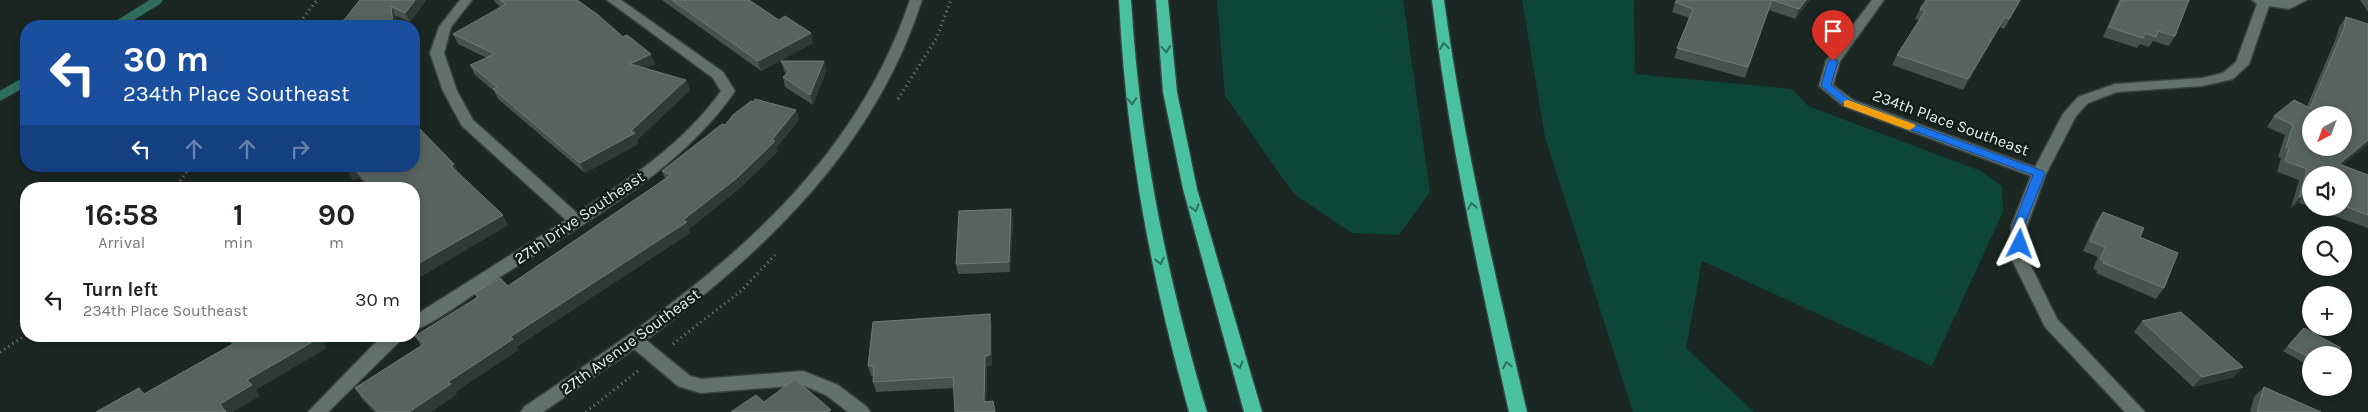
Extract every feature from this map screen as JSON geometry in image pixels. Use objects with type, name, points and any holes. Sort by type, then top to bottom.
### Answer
[{"type":"highway","points":[[1125,0],[1133,110],[1144,183],[1162,272],[1198,412]]},
{"type":"highway","points":[[1162,0],[1170,92],[1190,189],[1253,412]]},
{"type":"highway","points":[[1438,0],[1448,70],[1476,229],[1518,412]]},
{"type":"street","points":[[466,0],[446,27],[437,53],[450,91],[467,123],[577,222]]},
{"type":"street","name":"27th Drive Southeast","points":[[420,320],[577,222],[629,187],[709,118],[728,91],[718,75],[613,0]]},
{"type":"street","name":"27th Avenue Southeast","points":[[530,412],[659,324],[737,260],[798,200],[848,134],[881,85],[905,36],[916,0]]},
{"type":"street","name":"234th Place Southeast","points":[[1878,0],[1833,61],[1826,86],[1848,103],[2039,174]]},
{"type":"street","points":[[2136,412],[2051,323],[2021,262],[2018,226],[2039,174],[2070,114],[2083,100],[2115,88],[2202,82],[2228,76],[2242,64],[2261,1],[2289,5],[2301,0]]},
{"type":"street","points":[[635,340],[684,381],[701,386],[803,378],[832,390],[861,412]]},
{"type":"street","points":[[317,412],[379,350],[390,342]]},
{"type":"path","points":[[302,20],[317,0]]},
{"type":"path","points":[[0,352],[20,339]]},
{"type":"green space","points":[[1217,0],[1403,0],[1430,192],[1399,235],[1352,233],[1294,194],[1225,96]]},
{"type":"green space","points":[[1522,0],[1634,0],[1635,74],[1792,89],[1808,106],[1981,171],[2002,186],[2003,212],[1932,366],[1702,261],[1686,348],[1754,412],[1633,412],[1545,137]]},
{"type":"building","points":[[360,0],[415,0],[405,13],[391,6],[392,20],[344,20]]},
{"type":"building","points":[[500,0],[577,0],[597,14],[623,37],[627,35],[651,54],[630,64],[686,80],[631,131],[635,133],[580,163],[493,89],[497,87],[470,65],[495,54],[453,34],[506,4]]},
{"type":"building","points":[[672,0],[749,0],[779,20],[785,16],[811,33],[758,61]]},
{"type":"building","points":[[1677,0],[1772,0],[1748,67],[1677,48],[1693,9],[1675,2]]},
{"type":"building","points":[[1772,0],[1806,0],[1799,9]]},
{"type":"building","points":[[1926,0],[2020,0],[2009,19],[2005,17],[1968,79],[1897,55],[1925,11],[1920,9]]},
{"type":"building","points":[[2121,0],[2189,0],[2175,36],[2158,31],[2156,37],[2145,33],[2143,38],[2109,27]]},
{"type":"building","points":[[2346,17],[2368,24],[2368,140],[2352,153],[2352,106],[2311,106],[2344,28]]},
{"type":"building","points":[[781,61],[824,61],[810,95],[783,77],[789,72]]},
{"type":"building","points":[[755,99],[796,110],[772,140],[775,141],[737,178],[683,220],[687,222],[510,337],[513,339],[448,382],[451,384],[409,412],[378,412],[355,388],[424,344],[420,340],[420,333],[478,297],[474,293],[500,278],[508,286],[671,175],[662,171],[722,124],[725,125],[733,115],[751,101],[754,102]]},
{"type":"building","points":[[2294,100],[2306,106],[2302,106],[2302,156],[2349,156],[2339,164],[2344,166],[2302,167],[2285,161],[2289,148],[2286,147],[2293,125],[2274,116]]},
{"type":"building","points":[[420,129],[454,164],[451,166],[503,215],[420,263],[420,182],[367,182],[358,172],[420,172]]},
{"type":"building","points":[[2352,169],[2368,175],[2368,215],[2352,209]]},
{"type":"building","points":[[1011,209],[1009,262],[956,264],[959,211]]},
{"type":"building","points":[[2103,212],[2144,228],[2140,237],[2178,253],[2164,288],[2103,263],[2104,261],[2100,259],[2105,247],[2090,241]]},
{"type":"building","points":[[2181,312],[2243,367],[2202,377],[2142,321]]},
{"type":"building","points":[[990,314],[990,355],[985,356],[984,402],[993,401],[995,412],[955,412],[953,377],[873,382],[874,366],[868,366],[873,322]]},
{"type":"building","points":[[2302,330],[2302,336],[2319,336],[2337,346],[2302,346],[2302,353],[2288,346]]},
{"type":"building","points":[[231,342],[312,342],[247,380],[252,385],[220,404],[226,412],[96,412],[139,388],[144,394],[233,344]]},
{"type":"building","points":[[795,379],[831,410],[828,412],[731,412],[756,395],[764,402]]},
{"type":"building","points":[[2264,387],[2321,412],[2257,412]]},
{"type":"waterway","points":[[126,20],[158,0]]},
{"type":"waterway","points":[[0,96],[20,84]]},
{"type":"slow traffic","points":[[1848,103],[1910,126]]},
{"type":"route","points":[[1833,61],[1826,86],[1848,103],[2039,174],[2018,226],[2020,244]]}]
